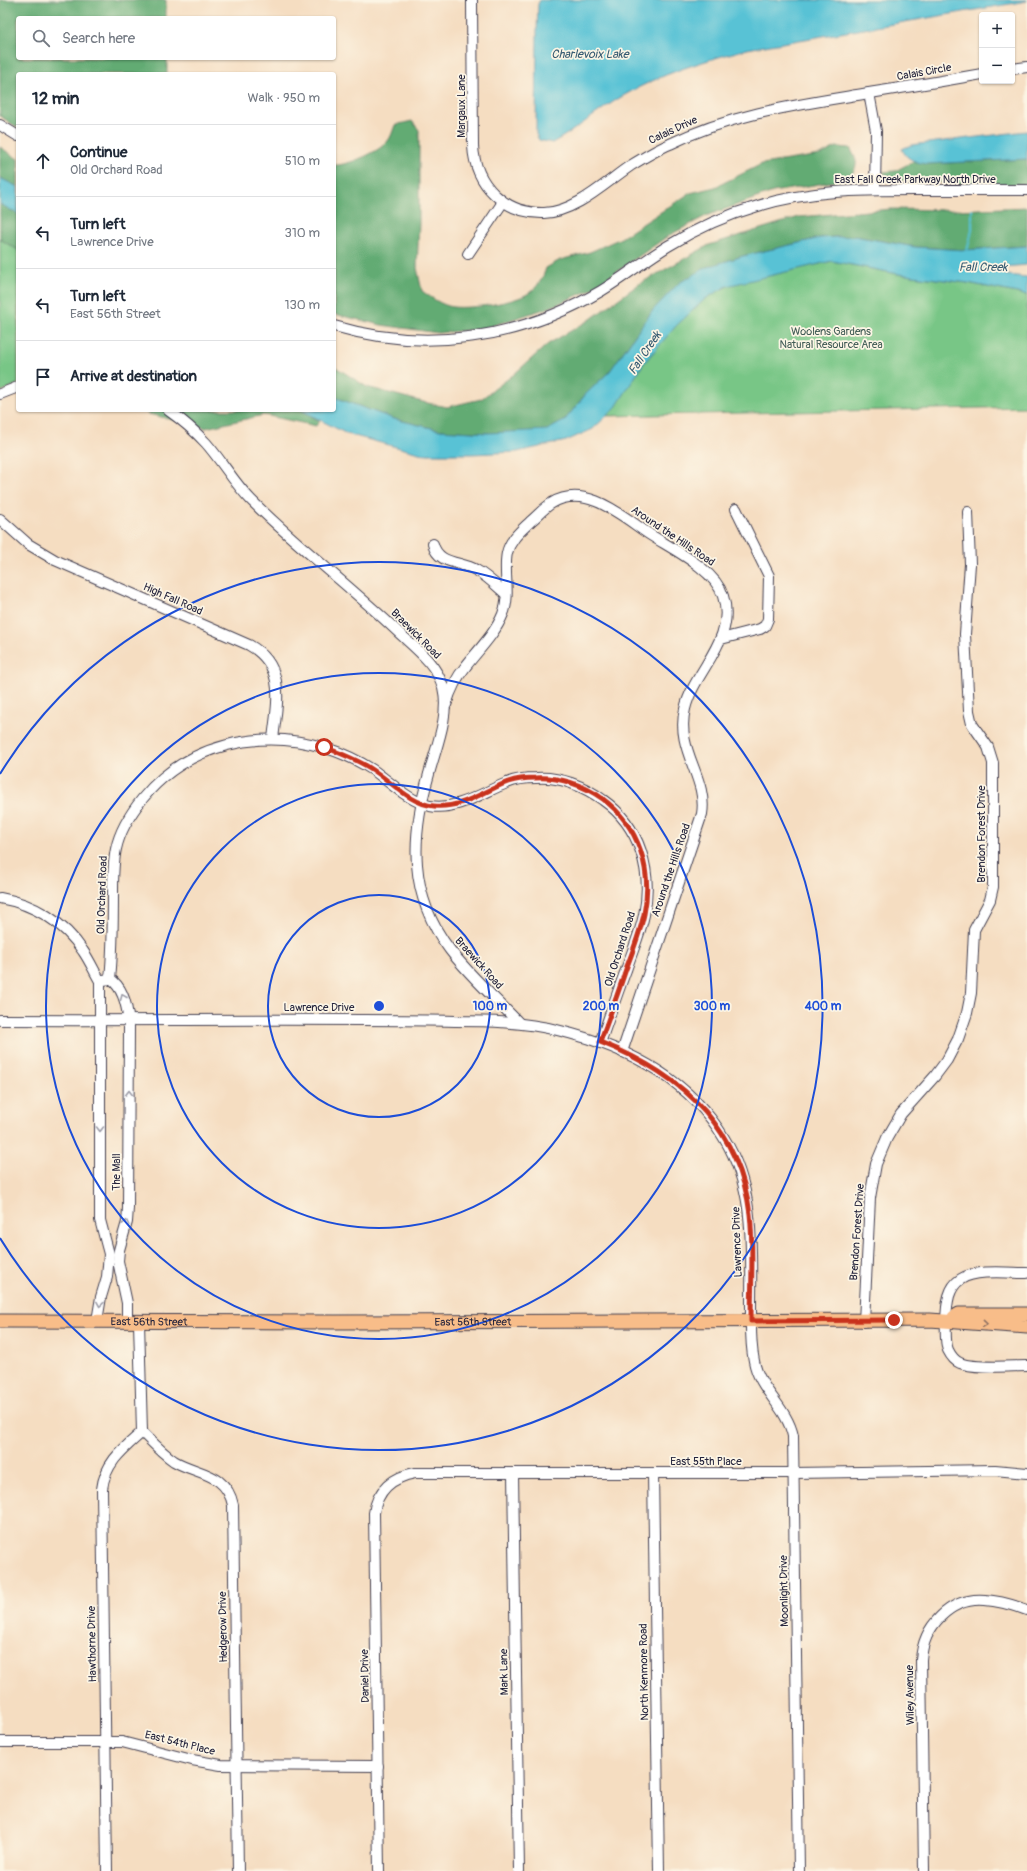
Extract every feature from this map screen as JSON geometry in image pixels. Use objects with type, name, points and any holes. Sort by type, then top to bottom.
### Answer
[{"type":"main road","name":"East 56th Street","points":[[947,1320],[959,1314],[1027,1314]]},
{"type":"main road","name":"East 56th Street","points":[[0,1321],[864,1322],[947,1320],[1027,1327]]},
{"type":"street","name":"Margaux Lane","points":[[472,0],[474,155],[476,166],[484,182],[492,193],[503,202]]},
{"type":"street","points":[[1015,69],[1027,67]]},
{"type":"street","name":"Calais Circle","points":[[869,93],[979,75]]},
{"type":"street","name":"Calais Drive","points":[[503,202],[520,210],[535,213],[563,210],[577,203],[650,154],[708,127],[770,109],[869,93]]},
{"type":"street","points":[[869,93],[876,131],[875,190]]},
{"type":"street","points":[[0,125],[16,135]]},
{"type":"street","name":"East Fall Creek Parkway North Drive","points":[[336,327],[366,335],[411,340],[445,340],[505,331],[537,322],[581,302],[608,287],[669,245],[702,227],[737,212],[779,200],[830,191],[1027,190]]},
{"type":"street","points":[[468,254],[503,202]]},
{"type":"street","points":[[0,394],[16,388]]},
{"type":"street","name":"Braewick Road","points":[[170,412],[199,435],[249,498],[380,614],[427,660],[439,676],[446,705],[440,735],[420,802],[416,826],[416,861],[423,894],[430,914],[442,938],[456,958],[519,1023]]},
{"type":"street","name":"Around the Hills Road","points":[[446,705],[458,676],[485,643],[502,616],[506,594],[506,556],[512,541],[550,504],[566,497],[587,498],[614,511],[710,575],[719,586],[725,603],[725,620],[720,639],[711,660],[692,689],[684,715],[684,740],[702,796],[702,814],[622,1052]]},
{"type":"street","points":[[720,639],[760,629],[765,626],[768,619],[768,573],[736,509]]},
{"type":"street","name":"Brendon Forest Drive","points":[[864,1322],[870,1198],[876,1164],[887,1138],[901,1114],[935,1076],[958,1039],[967,1013],[971,993],[974,930],[990,900],[993,887],[992,760],[987,744],[973,727],[969,711],[965,634],[970,564],[968,512]]},
{"type":"street","name":"High Fall Road","points":[[0,519],[28,544],[55,560],[249,645],[258,651],[269,664],[277,682],[278,693],[273,739]]},
{"type":"street","points":[[433,544],[435,551],[440,557],[446,561],[476,570],[506,594]]},
{"type":"street","name":"Old Orchard Road","points":[[110,979],[112,959],[114,860],[118,839],[131,813],[159,781],[172,770],[209,750],[229,744],[253,740],[273,739],[307,743],[343,754],[371,769],[412,798],[435,806],[451,806],[507,783],[524,779],[542,778],[563,780],[585,788],[606,801],[623,817],[634,834],[643,856],[647,880],[646,902],[640,929],[600,1042]]},
{"type":"street","points":[[0,898],[32,907],[61,926],[84,952],[100,981],[110,979],[115,982],[122,995],[128,1020]]},
{"type":"street","name":"The Mall","points":[[100,981],[100,1220],[108,1246],[114,1258],[133,1321],[142,1432]]},
{"type":"street","name":"Lawrence Drive","points":[[0,1020],[386,1020],[519,1023],[560,1030],[600,1042],[660,1071],[687,1092],[712,1120],[732,1152],[742,1178],[750,1215],[751,1321]]},
{"type":"street","name":"The Mall","points":[[97,1321],[101,1297],[126,1222],[128,1208],[128,1020]]},
{"type":"street","points":[[1027,1273],[977,1273],[956,1283],[950,1292],[947,1320],[947,1347],[952,1356],[960,1363],[973,1366],[1027,1366]]},
{"type":"street","points":[[107,1277],[120,1278]]},
{"type":"street","name":"Moonlight Drive","points":[[751,1321],[752,1350],[756,1372],[786,1415],[791,1426],[794,1440],[799,1871]]},
{"type":"street","name":"Hawthorne Drive","points":[[107,1871],[102,1490],[104,1476],[110,1463],[142,1432]]},
{"type":"street","name":"Hedgerow Drive","points":[[142,1432],[173,1460],[210,1475],[219,1481],[228,1492],[232,1502],[238,1871]]},
{"type":"street","name":"East 55th Place","points":[[388,1485],[399,1477],[415,1473],[794,1473],[995,1470],[1027,1473]]},
{"type":"street","name":"Mark Lane","points":[[513,1473],[519,1871]]},
{"type":"street","name":"North Kenmore Road","points":[[653,1473],[659,1871]]},
{"type":"street","name":"Daniel Drive","points":[[379,1871],[374,1513],[378,1499],[388,1485]]},
{"type":"street","name":"Wiley Avenue","points":[[924,1871],[921,1660],[926,1639],[932,1626],[942,1615],[964,1603],[985,1600],[1010,1604],[1027,1610]]},
{"type":"street","name":"East 54th Place","points":[[0,1742],[106,1742],[131,1744],[203,1763],[237,1765],[378,1766]]},
{"type":"green space","points":[[0,0],[166,0],[166,16],[16,16],[16,60],[167,60],[167,72],[16,72],[16,127],[0,116]]},
{"type":"green space","points":[[412,121],[419,130],[419,223],[417,268],[422,291],[433,299],[453,307],[470,307],[492,304],[522,297],[538,285],[546,268],[560,260],[590,252],[621,238],[690,193],[715,187],[762,164],[820,155],[836,147],[850,148],[855,157],[856,164],[854,171],[848,179],[773,192],[706,216],[668,236],[592,289],[551,307],[482,329],[438,333],[381,325],[336,314],[336,165],[354,161],[383,146],[391,136],[395,125]]},
{"type":"green space","points":[[0,147],[16,158],[16,186],[0,178]]},
{"type":"green space","points":[[1027,159],[1027,184],[999,185],[897,180],[881,172],[895,171],[914,161],[926,164]]},
{"type":"green space","points":[[0,204],[16,213],[16,249],[0,239]]},
{"type":"green space","points":[[1027,207],[1027,246],[965,250],[915,247],[854,236],[820,238],[743,256],[707,267],[653,310],[610,371],[586,394],[564,421],[547,431],[488,433],[440,430],[394,419],[336,398],[336,367],[367,387],[423,402],[447,407],[481,399],[513,375],[548,344],[588,321],[639,284],[709,245],[799,217],[891,209],[957,210]]},
{"type":"green space","points":[[0,239],[16,249],[16,385],[0,392]]},
{"type":"green space","name":"Woolens Gardens Natural Resource Area","points":[[832,261],[898,274],[968,283],[1027,295],[1027,407],[606,416],[612,410],[640,369],[662,341],[693,308],[704,299],[728,286],[740,282]]},
{"type":"green space","points":[[146,412],[304,412],[320,421],[316,426],[264,415],[206,428]]},
{"type":"water","name":"Charlevoix Lake","points":[[540,0],[1027,1],[747,49],[714,58],[651,81],[612,102],[552,143],[539,140],[536,134],[537,31],[538,4]]},
{"type":"water","points":[[1027,131],[1027,159],[926,164],[911,160],[902,149],[911,145]]},
{"type":"water","points":[[0,178],[16,186],[16,213],[0,204]]},
{"type":"water","name":"Fall Creek","points":[[854,236],[915,247],[965,250],[1027,246],[1027,265],[1003,267],[1006,275],[1027,277],[1027,295],[968,283],[898,274],[832,261],[727,286],[705,299],[676,326],[644,363],[616,407],[593,429],[566,441],[517,452],[423,454],[347,434],[305,412],[336,412],[336,398],[394,419],[440,430],[488,433],[547,430],[564,421],[586,394],[610,371],[653,310],[679,283],[707,267],[743,256],[820,238]]},
{"type":"waterway","points":[[967,251],[972,230],[972,209]]},
{"type":"route","points":[[324,747],[356,760],[422,804],[435,806],[455,805],[507,783],[524,779],[549,778],[563,780],[585,788],[606,801],[623,817],[634,834],[642,853],[645,866],[647,895],[640,929],[600,1042],[643,1061],[680,1085],[702,1106],[726,1140],[742,1178],[750,1215],[751,1321],[864,1322],[894,1320]]}]
